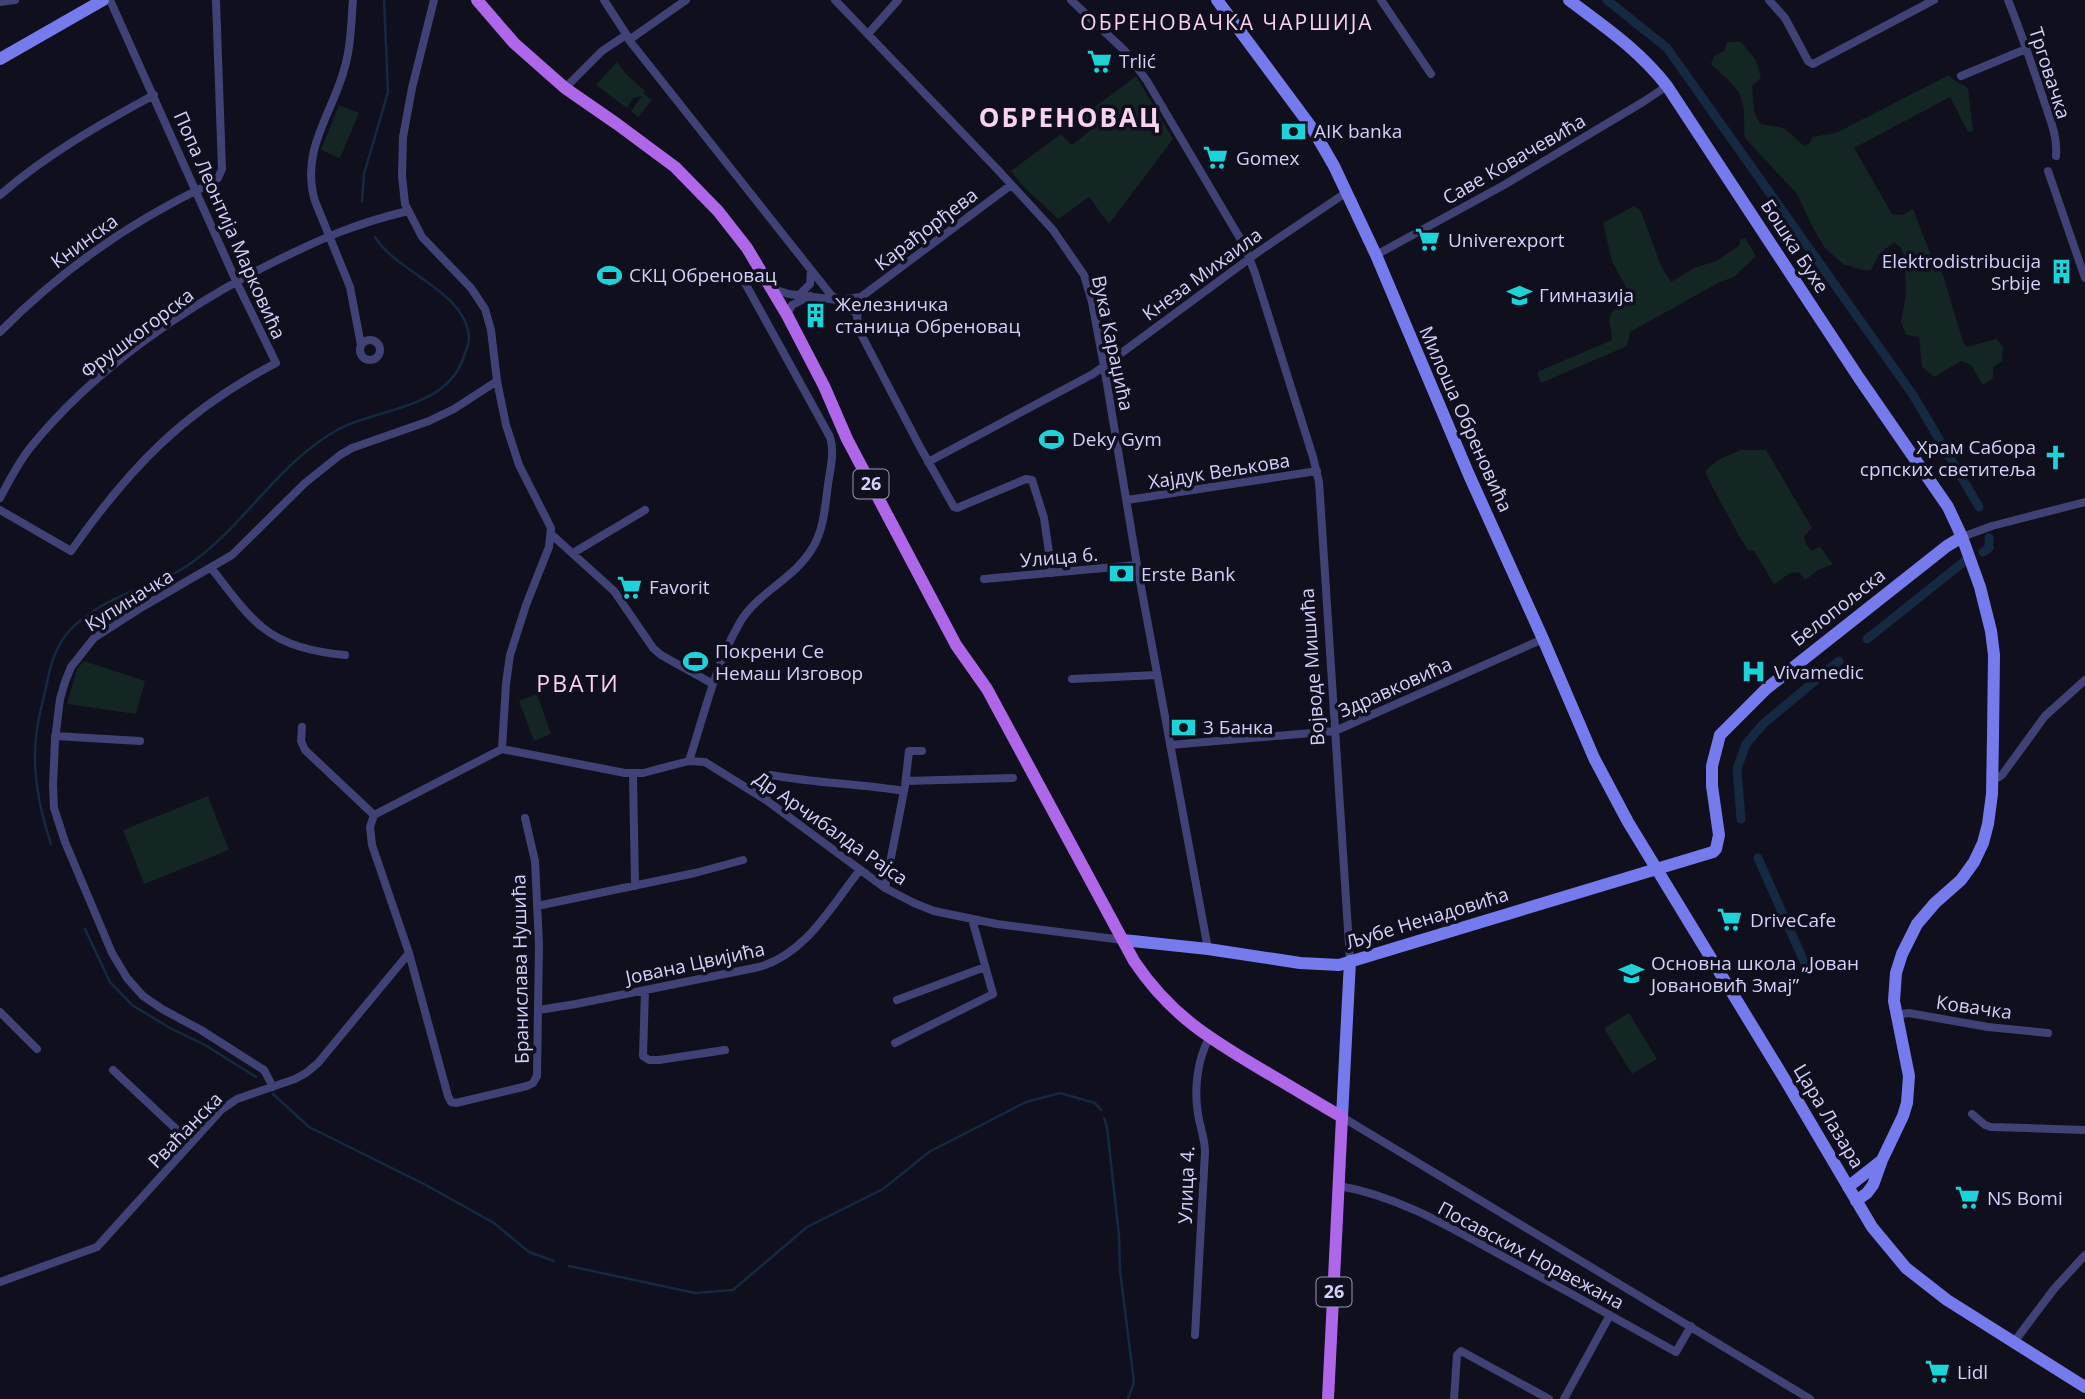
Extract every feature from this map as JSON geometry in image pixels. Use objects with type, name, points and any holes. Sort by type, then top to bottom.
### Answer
[{"type":"main road","name":"26","points":[[477,0],[514,43],[565,88],[675,167],[718,211],[747,248],[788,315],[847,439],[956,645],[987,689],[1123,940],[1157,992],[1209,1038],[1342,1118]]},
{"type":"main road","name":"Војводе Мишића","points":[[1328,1399],[1342,1118]]},
{"type":"street","points":[[0,2],[15,0]]},
{"type":"street","points":[[0,59],[103,0]]},
{"type":"street","name":"Попа Леонтија Марковића","points":[[0,510],[71,551],[122,483],[159,443],[193,414],[243,380],[276,363],[236,281],[110,0]]},
{"type":"street","name":"Книнска","points":[[0,332],[23,309],[94,252],[125,231],[218,178],[222,169],[216,0]]},
{"type":"street","points":[[353,0],[349,50],[315,146],[309,173],[315,201],[352,293],[361,345]]},
{"type":"street","points":[[434,0],[403,137],[402,186],[408,212],[422,237],[471,288],[485,309],[491,330],[506,425],[519,465],[549,522],[551,534],[549,547],[510,655],[502,749]]},
{"type":"street","points":[[604,0],[628,37],[811,270],[837,300],[857,314]]},
{"type":"street","points":[[565,88],[602,51],[686,0]]},
{"type":"street","name":"Вука Караџића","points":[[835,0],[1063,242],[1081,268],[1092,302],[1104,366],[1137,565],[1208,949]]},
{"type":"street","points":[[868,33],[898,0]]},
{"type":"street","name":"Војводе Мишића","points":[[1071,0],[1125,51],[1137,67],[1172,122],[1250,258],[1317,471],[1350,961],[1342,1118]]},
{"type":"street","name":"Милоша Обреновића","points":[[1217,0],[1312,128],[1347,192],[1594,758],[1655,869]]},
{"type":"street","points":[[1381,0],[1431,74]]},
{"type":"street","name":"Бошка Бухе","points":[[1569,0],[1636,50],[1667,86],[1941,498],[1962,537],[1992,631],[1992,781],[1988,824],[1974,862],[1961,880],[1935,903],[1917,924],[1902,954],[1894,986],[1895,1015],[1905,1055],[1909,1089],[1903,1116],[1873,1185],[1856,1201]]},
{"type":"street","points":[[1769,0],[1785,18],[1808,61],[1813,64],[1934,0]]},
{"type":"street","name":"Трговачка","points":[[2008,0],[2054,136],[2056,156]]},
{"type":"street","points":[[1961,76],[2026,49]]},
{"type":"street","name":"Саве Ковачевића","points":[[1376,255],[1504,185],[1667,86]]},
{"type":"street","points":[[0,195],[107,120],[154,95]]},
{"type":"street","points":[[2048,171],[2085,278]]},
{"type":"street","name":"Карађорђева","points":[[861,298],[1011,186]]},
{"type":"street","name":"Кнеза Михаила","points":[[928,462],[1080,382],[1250,258],[1347,192]]},
{"type":"street","name":"Фрушкогорска","points":[[0,498],[29,450],[67,407],[125,356],[172,320],[236,281],[329,235],[372,220],[408,212]]},
{"type":"street","points":[[799,294],[810,284],[811,270]]},
{"type":"street","points":[[409,953],[372,845],[370,827],[374,815],[502,749],[633,774],[690,761],[713,684],[734,633],[748,610],[794,570],[813,548],[824,519],[832,454],[830,437],[745,282]]},
{"type":"street","points":[[773,289],[837,300],[861,298],[857,314],[861,334],[951,503],[957,508],[1026,479],[1032,480],[1044,518],[1052,573]]},
{"type":"street","points":[[788,315],[792,305],[810,296]]},
{"type":"street","name":"Купиначка","points":[[273,1087],[264,1070],[149,1001],[132,984],[119,965],[57,821],[53,786],[55,736],[65,682],[71,667],[89,643],[109,627],[232,555],[305,483],[340,454],[429,421],[454,409],[497,381]]},
{"type":"street","name":"Хајдук Вељкова","points":[[1127,500],[1317,471]]},
{"type":"street","name":"Белопољска","points":[[1655,869],[1717,849],[1718,825],[1712,766],[1717,744],[1728,726],[1766,689],[1962,537],[1992,526],[2085,502]]},
{"type":"street","points":[[573,553],[645,510]]},
{"type":"street","points":[[551,534],[614,591],[653,648],[713,684]]},
{"type":"street","name":"Улица 6.","points":[[984,579],[1137,565]]},
{"type":"street","points":[[211,568],[260,625],[277,638],[310,650],[345,655]]},
{"type":"street","name":"Здравковића","points":[[1170,745],[1335,731],[1544,639]]},
{"type":"street","points":[[1072,679],[1157,675]]},
{"type":"street","points":[[1992,781],[2002,775],[2045,716],[2085,680]]},
{"type":"street","points":[[302,727],[301,741],[305,750],[374,815]]},
{"type":"street","points":[[55,736],[140,741]]},
{"type":"street","points":[[885,888],[909,751],[922,751]]},
{"type":"street","name":"Др Арчибалда Рајса","points":[[690,761],[699,760],[713,765],[766,800],[885,888],[925,908],[972,919],[1123,940]]},
{"type":"street","points":[[633,774],[635,886]]},
{"type":"street","points":[[766,800],[771,775],[811,782],[905,786],[1013,778]]},
{"type":"street","name":"Бранислава Нушића","points":[[409,953],[447,1096],[451,1102],[456,1103],[533,1083],[537,1076],[539,1010],[537,906],[535,861],[525,818]]},
{"type":"street","points":[[537,906],[744,860]]},
{"type":"street","name":"Љубе Ненадовића","points":[[1123,940],[1333,965],[1655,869]]},
{"type":"street","name":"Цара Лазара","points":[[1655,869],[1882,1241],[1906,1268],[1947,1300],[2085,1387]]},
{"type":"street","name":"Јована Цвијића","points":[[539,1010],[759,967],[784,957],[805,940],[860,870]]},
{"type":"street","points":[[895,1043],[993,994],[972,919]]},
{"type":"street","name":"Рваћанска","points":[[0,1282],[97,1247],[228,1104],[302,1076],[318,1063],[409,953]]},
{"type":"street","points":[[897,1000],[985,967]]},
{"type":"street","points":[[645,990],[643,1056],[649,1060],[659,1060],[725,1050]]},
{"type":"street","points":[[0,1012],[37,1049]]},
{"type":"street","name":"Ковачка","points":[[1895,1015],[1909,1013],[1988,1027],[2048,1033]]},
{"type":"street","name":"Улица 4.","points":[[1195,1335],[1205,1152],[1196,1089],[1200,1060],[1209,1038]]},
{"type":"street","points":[[113,1070],[191,1143]]},
{"type":"street","points":[[1972,1114],[1985,1125],[1992,1127],[2085,1130]]},
{"type":"street","points":[[1342,1118],[1810,1399]]},
{"type":"street","points":[[1848,1187],[1882,1160]]},
{"type":"street","name":"Посавских Норвежана","points":[[1339,1186],[1387,1198],[1414,1209],[1676,1352],[1691,1326]]},
{"type":"street","points":[[2014,1342],[2054,1289],[2085,1255]]},
{"type":"street","points":[[1564,1399],[1609,1315]]},
{"type":"street","points":[[1454,1399],[1457,1355],[1461,1350],[1549,1399]]},
{"type":"green space","points":[[1727,42],[1741,42],[1756,60],[1761,78],[1752,86],[1754,111],[1760,124],[1784,128],[1804,146],[1810,143],[1812,137],[1836,133],[1949,75],[1968,88],[1973,131],[1968,132],[1950,97],[1854,148],[1892,214],[1903,215],[1913,209],[1932,258],[1943,275],[1966,347],[1997,339],[2003,347],[2002,361],[1993,367],[1993,378],[1983,385],[1971,365],[1961,361],[1934,377],[1922,367],[1919,337],[1906,335],[1901,322],[1906,294],[1905,260],[1901,248],[1894,242],[1879,254],[1871,270],[1844,265],[1825,248],[1797,194],[1745,138],[1743,103],[1739,93],[1711,64],[1714,56],[1724,51]]},
{"type":"green space","points":[[617,62],[652,100],[638,117],[631,111],[642,96],[633,98],[627,108],[596,85]]},
{"type":"green space","points":[[1136,76],[1173,139],[1109,224],[1089,197],[1058,219],[1011,171],[1061,134],[1072,145],[1093,128],[1083,116]]},
{"type":"green space","points":[[339,105],[359,113],[340,158],[321,150]]},
{"type":"green space","points":[[1634,206],[1641,211],[1661,266],[1671,282],[1694,268],[1716,261],[1739,246],[1740,240],[1745,238],[1756,256],[1734,277],[1720,282],[1630,332],[1627,346],[1541,383],[1537,372],[1612,340],[1611,313],[1627,303],[1630,295],[1612,261],[1603,223]]},
{"type":"green space","points":[[1740,450],[1766,450],[1812,528],[1804,536],[1806,544],[1811,551],[1820,547],[1833,564],[1818,570],[1805,580],[1799,572],[1790,573],[1774,584],[1754,551],[1748,550],[1738,534],[1706,475],[1706,470],[1718,460]]},
{"type":"green space","points":[[84,661],[145,681],[136,714],[67,704],[77,669]]},
{"type":"green space","points":[[537,694],[551,734],[534,741],[519,701]]},
{"type":"green space","points":[[208,796],[229,850],[144,884],[123,830]]},
{"type":"green space","points":[[1629,1013],[1657,1059],[1632,1074],[1604,1028]]},
{"type":"waterway","points":[[362,202],[364,174],[388,92],[384,0]]},
{"type":"waterway","points":[[1607,0],[1667,48],[1913,395],[1979,507]]},
{"type":"waterway","points":[[51,844],[37,787],[35,743],[51,664],[60,643],[70,630],[107,603],[170,575],[194,561],[318,442],[355,422],[426,398],[454,376],[468,346],[466,323],[457,308],[445,296],[399,262],[375,237]]},
{"type":"waterway","points":[[1983,552],[1989,548],[1989,538]]},
{"type":"waterway","points":[[1867,639],[1966,560]]},
{"type":"waterway","points":[[1741,819],[1737,769],[1746,744],[1763,724],[1839,661]]},
{"type":"waterway","points":[[1758,858],[1806,966]]},
{"type":"waterway","points":[[85,929],[110,982],[132,1005],[256,1077]]},
{"type":"waterway","points":[[569,1266],[695,1293],[733,1290],[807,1227],[883,1189],[929,1152],[1026,1102],[1060,1093],[1095,1103],[1101,1110]]},
{"type":"waterway","points":[[273,1094],[309,1127],[424,1184],[494,1223],[529,1252],[554,1261]]},
{"type":"waterway","points":[[1104,1118],[1134,1382],[1128,1399]]},
{"type":"place","name":"Trlić","points":[[1099,61]]},
{"type":"place","name":"AIK banka","points":[[1294,131]]},
{"type":"place","name":"Gomex","points":[[1216,158]]},
{"type":"place","name":"Univerexport","points":[[1428,240]]},
{"type":"place","name":"Elektrodistribucija Srbije","points":[[2061,272]]},
{"type":"place","name":"СКЦ Обреновац","points":[[609,275]]},
{"type":"place","name":"Гимназија","points":[[1519,295]]},
{"type":"place","name":"Железничка станица Обреновац","points":[[815,315]]},
{"type":"place","name":"Deky Gym","points":[[1052,439]]},
{"type":"place","name":"Храм Сабора српских светитеља","points":[[2056,458]]},
{"type":"place","name":"Erste Bank","points":[[1121,574]]},
{"type":"place","name":"Favorit","points":[[629,587]]},
{"type":"place","name":"Покрени Се Немаш Изговор","points":[[695,662]]},
{"type":"place","name":"Vivamedic","points":[[1754,672]]},
{"type":"place","name":"3 Банка","points":[[1183,727]]},
{"type":"place","name":"DriveCafe","points":[[1730,920]]},
{"type":"place","name":"Основна школа „Јован Јовановић Змај”","points":[[1631,974]]},
{"type":"place","name":"NS Bomi","points":[[1967,1198]]},
{"type":"place","name":"Lidl","points":[[1937,1372]]},
{"type":"district","name":"ОБРЕНОВАЧКА ЧАРШИЈА","points":[[1227,23]]},
{"type":"district","name":"ОБРЕНОВАЦ","points":[[1070,118]]},
{"type":"district","name":"РВАТИ","points":[[578,684]]}]
